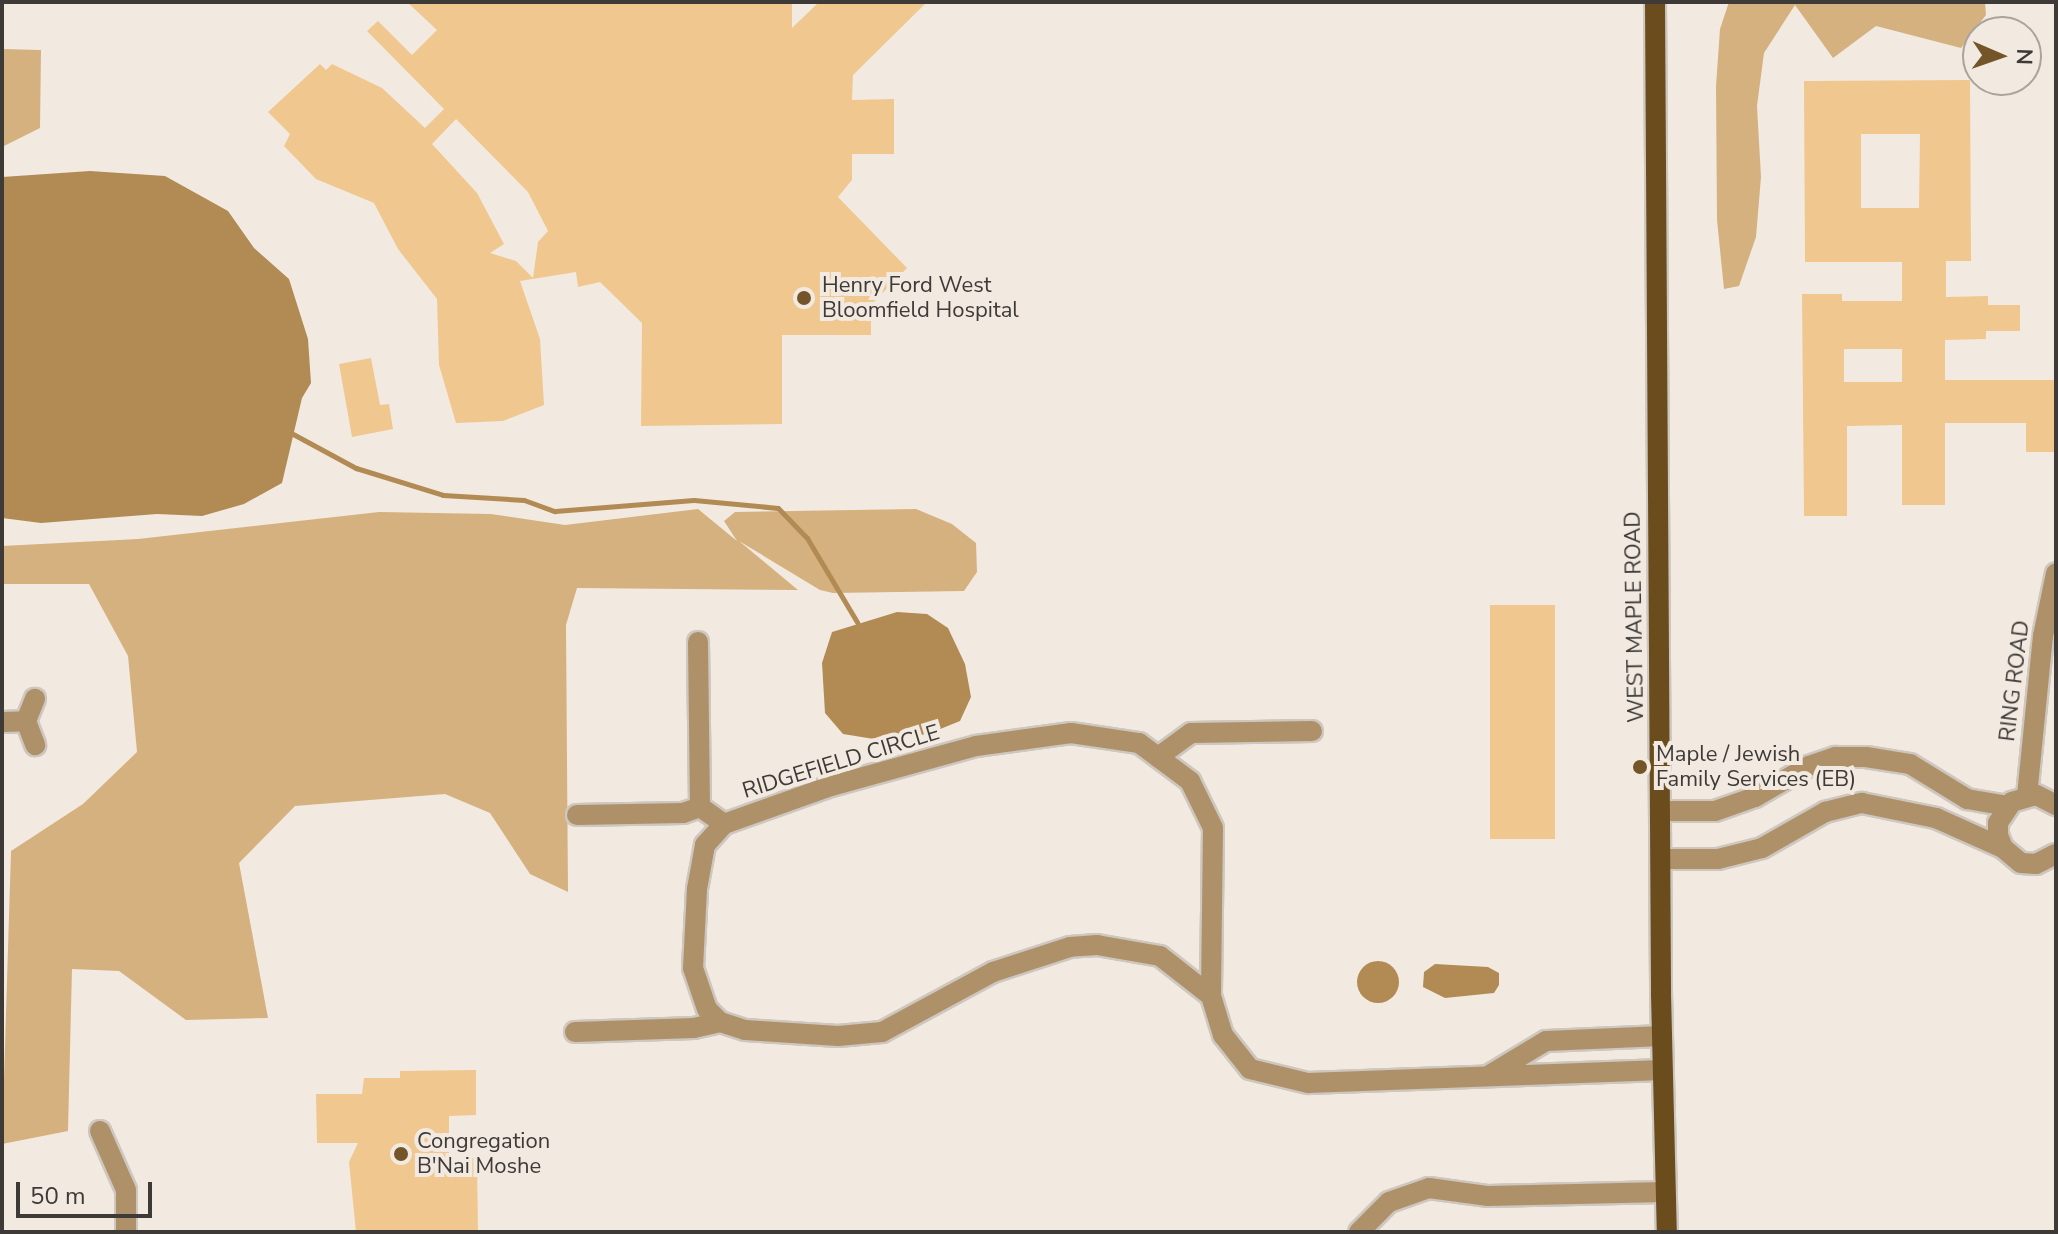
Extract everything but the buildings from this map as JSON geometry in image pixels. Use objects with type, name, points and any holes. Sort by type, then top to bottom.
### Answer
[{"type":"main road","name":"WEST MAPLE ROAD","points":[[1655,2],[1662,1036],[1667,1232]]},
{"type":"street","name":"RING ROAD","points":[[2027,796],[2041,651],[2056,573]]},
{"type":"street","points":[[698,642],[700,807]]},
{"type":"street","points":[[35,699],[26,721],[35,745]]},
{"type":"street","points":[[2,722],[26,721]]},
{"type":"street","points":[[1158,757],[1191,733],[1312,731]]},
{"type":"street","name":"RIDGEFIELD CIRCLE","points":[[720,1022],[707,1009],[693,968],[697,889],[705,845],[724,824],[831,786],[976,746],[1071,733],[1139,743],[1190,781],[1213,828],[1211,996],[1223,1035],[1250,1069],[1308,1083],[1437,1081],[1491,1074],[1663,1070]]},
{"type":"street","points":[[1661,811],[1715,811],[1755,797],[1809,766],[1835,757],[1866,757],[1910,764],[1967,799],[2008,806]]},
{"type":"street","points":[[2003,848],[1998,823],[2008,806],[2027,796],[2056,805]]},
{"type":"street","points":[[1661,859],[1718,859],[1762,848],[1825,812],[1862,803],[1936,818],[2003,848],[2021,863],[2036,864],[2056,854]]},
{"type":"street","points":[[577,815],[683,813],[700,807]]},
{"type":"street","points":[[700,807],[724,824]]},
{"type":"street","points":[[575,1032],[694,1028],[720,1022],[792,1034],[882,1032],[993,972],[1070,947],[1160,956],[1211,996]]},
{"type":"street","name":"RIDGEFIELD CIRCLE","points":[[1491,1074],[1546,1041],[1662,1036]]},
{"type":"street","points":[[100,1131],[126,1190],[126,1232]]},
{"type":"street","points":[[1359,1232],[1389,1202],[1429,1188],[1488,1196],[1665,1192]]},
{"type":"shaded area","points":[[1729,2],[1985,2],[1985,16],[1962,16],[1961,48],[1876,26],[1833,58],[1795,5],[1764,53],[1757,106],[1761,177],[1756,237],[1739,286],[1724,289],[1717,220],[1716,86],[1720,29]]},
{"type":"shaded area","points":[[2,49],[41,50],[40,128],[2,147]]},
{"type":"shaded area","points":[[90,171],[165,176],[228,211],[254,248],[289,279],[308,339],[311,383],[302,398],[282,483],[244,504],[202,516],[157,514],[41,523],[2,518],[2,177]]},
{"type":"shaded area","points":[[698,509],[737,541],[724,521],[735,512],[916,509],[952,524],[976,543],[977,572],[964,591],[833,593],[820,590],[739,541],[798,590],[577,588],[566,625],[568,892],[530,874],[490,813],[445,794],[295,806],[239,863],[268,1018],[186,1020],[119,971],[72,969],[68,1131],[2,1144],[11,851],[83,804],[137,752],[128,656],[89,584],[2,584],[2,546],[138,539],[379,512],[491,514],[565,525]]},
{"type":"shaded area","points":[[897,612],[927,614],[948,628],[965,664],[971,697],[960,721],[928,734],[880,740],[843,734],[825,713],[822,663],[832,632]]},
{"type":"shaded area","points":[[1378,961],[1393,967],[1399,982],[1393,997],[1378,1003],[1363,997],[1357,982],[1363,967]]},
{"type":"shaded area","points":[[1435,964],[1488,967],[1499,973],[1499,985],[1494,993],[1445,998],[1423,987],[1424,972]]},
{"type":"waterway","points":[[293,434],[356,468],[443,495],[524,500],[555,511],[694,500],[778,508],[807,538],[857,622]]},
{"type":"place","name":"Henry Ford West Bloomfield Hospital","points":[[804,298]]},
{"type":"place","name":"Maple / Jewish Family Services (EB)","points":[[1640,767]]},
{"type":"place","name":"Congregation B'Nai Moshe","points":[[401,1154]]}]
